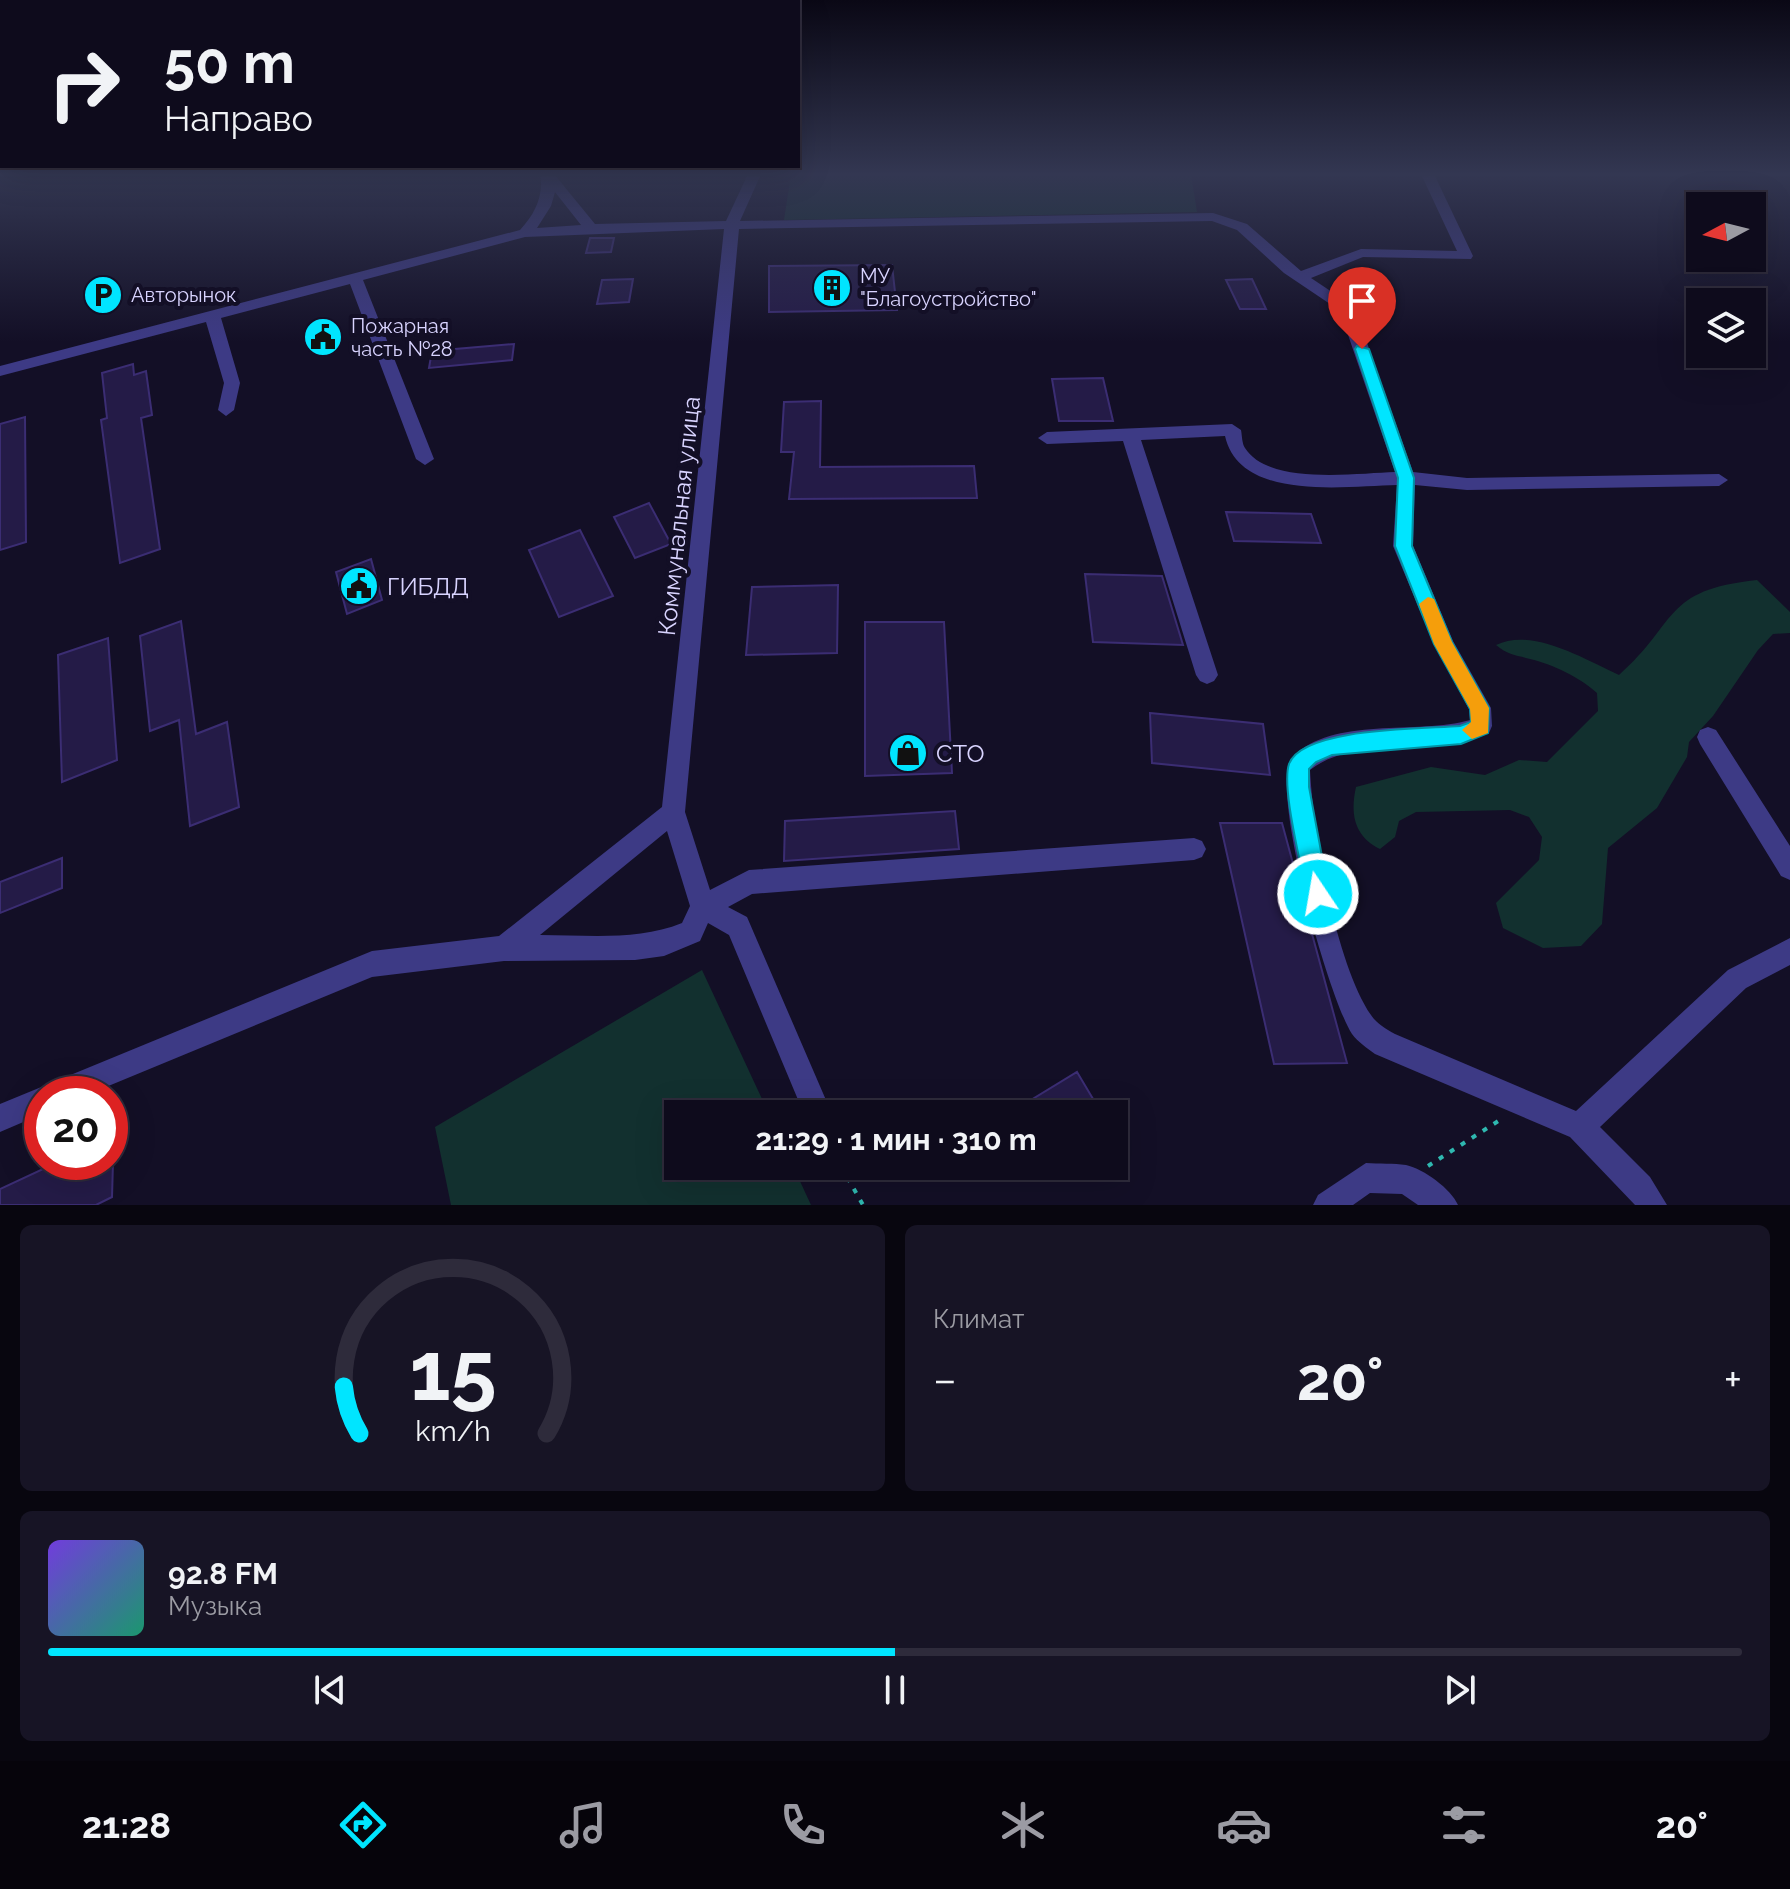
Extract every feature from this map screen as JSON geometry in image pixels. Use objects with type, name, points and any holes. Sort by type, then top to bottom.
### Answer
[{"type":"street","points":[[0,371],[525,233],[562,230]]},
{"type":"street","name":"Коммунальная улица","points":[[673,812],[731,230]]},
{"type":"street","points":[[1246,230],[1300,277],[1339,303],[1353,326],[1406,478],[1403,546],[1444,644],[1480,708],[1481,726],[1461,735],[1331,746],[1308,755],[1299,766],[1300,810],[1318,894],[1344,989],[1363,1027],[1401,1052],[1580,1127],[1640,1187],[1652,1205]]},
{"type":"street","points":[[1300,277],[1361,253],[1466,256],[1454,230]]},
{"type":"street","points":[[354,276],[425,459]]},
{"type":"street","points":[[212,315],[232,383],[226,410]]},
{"type":"street","points":[[1047,438],[1232,430],[1237,451],[1262,472],[1307,481],[1406,478],[1467,484],[1719,480]]},
{"type":"street","points":[[1130,434],[1207,675]]},
{"type":"street","points":[[1708,737],[1790,868]]},
{"type":"street","points":[[504,948],[673,812],[703,907],[738,926],[812,1100]]},
{"type":"street","points":[[99,1076],[372,964],[504,948],[664,943],[691,932],[703,907],[749,882],[1194,849]]},
{"type":"street","points":[[1580,1127],[1737,979],[1790,951]]},
{"type":"street","points":[[0,1118],[24,1108]]},
{"type":"street","points":[[1328,1205],[1366,1178],[1407,1180],[1443,1205]]},
{"type":"path","points":[[1407,1180],[1472,1136],[1527,1105]]},
{"type":"path","points":[[849,1180],[863,1205]]},
{"type":"green space","points":[[1757,580],[1790,612],[1790,633],[1773,634],[1758,650],[1713,716],[1689,742],[1687,757],[1657,808],[1608,848],[1602,924],[1581,946],[1543,948],[1503,928],[1496,903],[1539,860],[1542,837],[1529,817],[1510,810],[1416,812],[1399,821],[1395,837],[1380,849],[1359,831],[1354,815],[1356,787],[1431,767],[1485,775],[1519,760],[1547,762],[1598,711],[1597,693],[1583,682],[1557,668],[1508,653],[1496,645],[1510,640],[1542,642],[1619,675],[1687,600],[1726,585]]},
{"type":"green space","points":[[702,970],[762,1100],[664,1100],[664,1180],[799,1180],[811,1205],[451,1205],[435,1127]]},
{"type":"building","points":[[590,238],[614,238],[611,252],[586,253]]},
{"type":"building","name":"МУ \"Благоустройство\"","points":[[892,265],[897,310],[769,312],[769,266]]},
{"type":"building","points":[[633,279],[629,302],[597,304],[602,280]]},
{"type":"building","points":[[1252,279],[1266,309],[1240,309],[1226,280]]},
{"type":"building","points":[[514,344],[512,360],[429,368],[432,351]]},
{"type":"building","points":[[133,364],[134,375],[146,371],[152,415],[141,418],[160,549],[120,563],[101,420],[107,418],[102,373]]},
{"type":"building","points":[[1103,378],[1113,421],[1059,421],[1052,379]]},
{"type":"building","points":[[821,401],[820,467],[974,466],[977,498],[789,499],[794,452],[781,452],[784,402]]},
{"type":"building","points":[[25,417],[26,542],[0,550],[0,424]]},
{"type":"building","points":[[649,503],[671,544],[635,558],[614,517]]},
{"type":"building","points":[[1226,512],[1311,514],[1321,543],[1234,541]]},
{"type":"building","points":[[580,530],[613,596],[559,617],[529,550]]},
{"type":"building","name":"ГИБДД","points":[[371,559],[382,600],[347,614],[336,572]]},
{"type":"building","points":[[1085,574],[1162,576],[1183,645],[1093,642]]},
{"type":"building","points":[[838,585],[837,653],[746,655],[752,587]]},
{"type":"building","points":[[181,621],[196,734],[227,722],[239,807],[190,826],[179,720],[150,731],[140,636]]},
{"type":"building","points":[[865,622],[944,622],[952,773],[865,776]]},
{"type":"building","points":[[108,638],[117,760],[62,782],[58,655]]},
{"type":"building","points":[[1150,713],[1263,724],[1270,775],[1152,763]]},
{"type":"building","points":[[955,811],[959,849],[784,861],[785,821]]},
{"type":"building","points":[[1220,823],[1282,823],[1347,1063],[1274,1064]]},
{"type":"building","points":[[62,858],[62,888],[0,913],[0,882]]},
{"type":"building","points":[[1077,1072],[1094,1100],[1031,1100]]},
{"type":"building","points":[[24,1178],[112,1180],[112,1197],[96,1205],[0,1205],[0,1189]]},
{"type":"slow traffic","points":[[1428,604],[1444,644],[1480,708],[1481,726],[1472,730]]},
{"type":"place","name":"МУ \"Благоустройство\"","points":[[832,288]]},
{"type":"place","name":"Авторынок","points":[[103,295]]},
{"type":"place","name":"Пожарная часть №28","points":[[323,337]]},
{"type":"place","name":"ГИБДД","points":[[359,586]]},
{"type":"place","name":"СТО","points":[[908,753]]},
{"type":"route","points":[[1318,894],[1298,787],[1299,766],[1308,755],[1331,746],[1461,735],[1481,726],[1480,708],[1444,644],[1403,546],[1406,478],[1362,349]]}]
